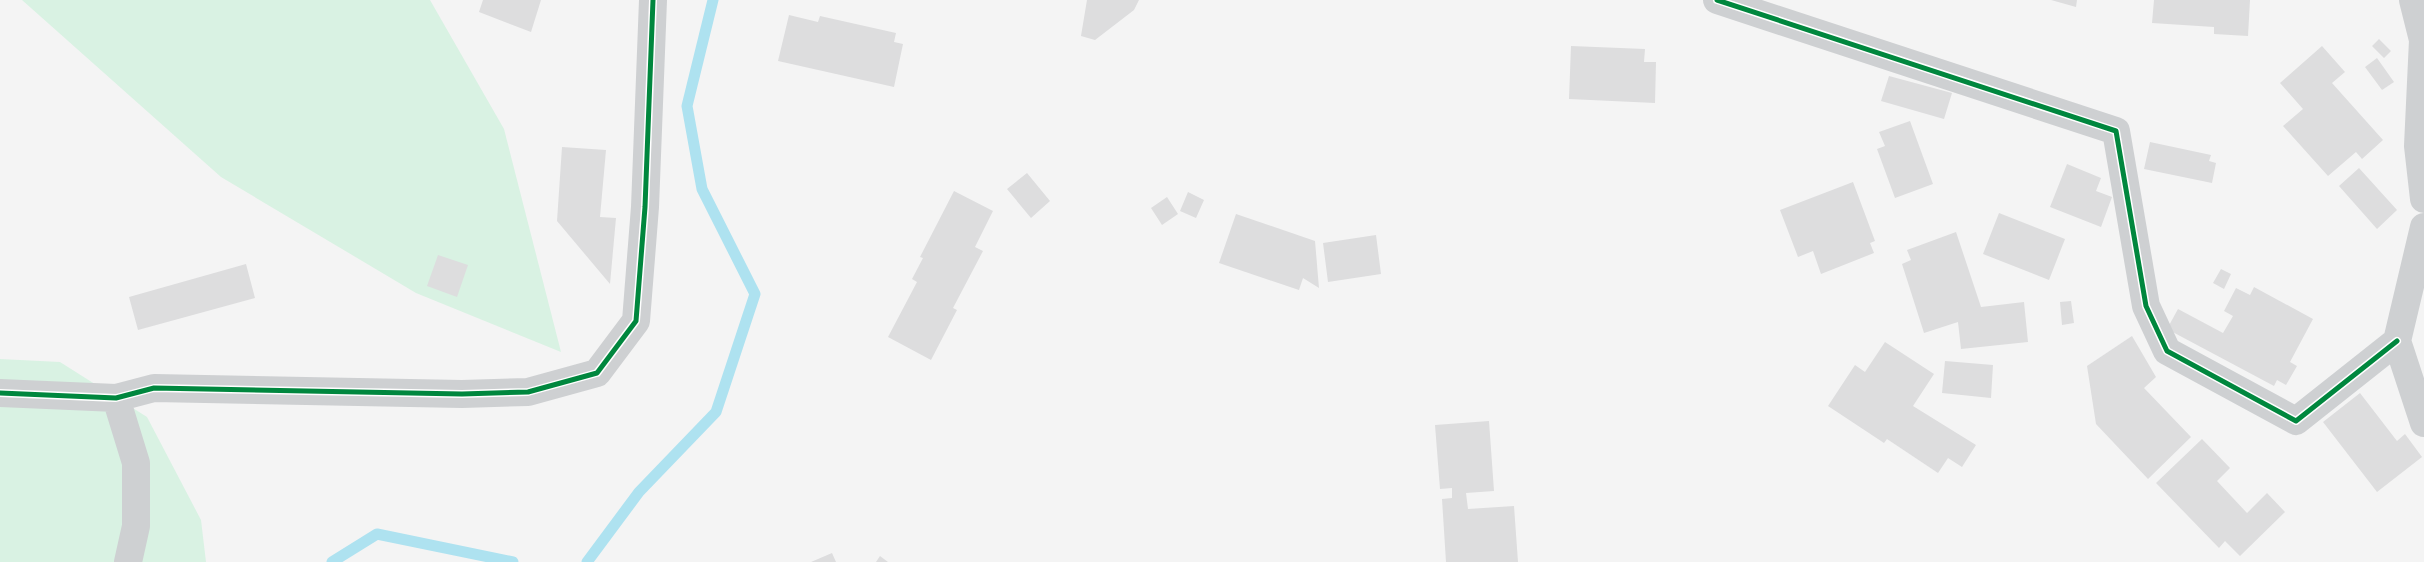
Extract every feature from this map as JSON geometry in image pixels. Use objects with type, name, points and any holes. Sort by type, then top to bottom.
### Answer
[{"type":"street","points":[[0,393],[116,398],[154,388],[462,394],[528,392],[597,374],[636,320],[645,207],[653,0]]},
{"type":"street","points":[[1717,0],[2116,131],[2146,306],[2167,351],[2296,421],[2397,340]]},
{"type":"street","points":[[2413,0],[2422,40],[2418,146],[2424,199]]},
{"type":"street","points":[[2424,227],[2397,340],[2424,423]]},
{"type":"street","points":[[116,398],[136,463],[136,526],[128,562]]},
{"type":"green space","points":[[22,0],[430,0],[504,129],[561,352],[416,293],[221,177]]},
{"type":"green space","points":[[0,359],[60,362],[147,417],[201,520],[206,562],[0,562]]},
{"type":"building","points":[[483,0],[541,0],[531,32],[479,12]]},
{"type":"building","points":[[1087,0],[1139,0],[1134,10],[1095,40],[1081,36]]},
{"type":"building","points":[[2051,0],[2077,0],[2076,7]]},
{"type":"building","points":[[2154,0],[2250,0],[2248,36],[2214,34],[2214,27],[2152,23]]},
{"type":"building","points":[[789,15],[818,22],[820,16],[896,33],[894,42],[903,44],[894,87],[778,61]]},
{"type":"building","points":[[2379,39],[2391,51],[2384,58],[2372,46]]},
{"type":"building","points":[[1571,46],[1645,49],[1644,62],[1656,62],[1655,103],[1569,99]]},
{"type":"building","points":[[2322,46],[2345,72],[2332,83],[2383,140],[2362,159],[2356,152],[2328,176],[2283,126],[2303,109],[2280,83]]},
{"type":"building","points":[[2377,58],[2394,82],[2382,90],[2365,67]]},
{"type":"building","points":[[1889,76],[1952,93],[1944,119],[1881,101]]},
{"type":"building","points":[[1910,121],[1933,184],[1895,198],[1877,149],[1885,146],[1879,132]]},
{"type":"building","points":[[2150,142],[2211,155],[2209,161],[2216,163],[2212,183],[2144,169]]},
{"type":"building","points":[[562,147],[606,150],[600,217],[616,218],[610,284],[557,221]]},
{"type":"building","points":[[2067,164],[2101,178],[2096,191],[2112,197],[2101,227],[2050,207]]},
{"type":"building","points":[[2359,168],[2397,210],[2377,229],[2339,186]]},
{"type":"building","points":[[1027,173],[1050,201],[1031,218],[1007,189]]},
{"type":"building","points":[[1853,182],[1875,241],[1870,243],[1874,253],[1821,274],[1813,251],[1798,257],[1780,210]]},
{"type":"building","points":[[954,191],[993,211],[975,247],[983,251],[953,308],[957,310],[931,360],[888,337],[917,282],[912,279],[923,258],[920,257]]},
{"type":"building","points":[[1188,192],[1204,200],[1196,218],[1180,211]]},
{"type":"building","points":[[1167,197],[1178,214],[1162,225],[1151,208]]},
{"type":"building","points":[[1999,213],[2065,239],[2049,280],[1983,254]]},
{"type":"building","points":[[1236,214],[1315,241],[1319,288],[1303,278],[1299,290],[1219,263]]},
{"type":"building","points":[[1956,232],[1981,307],[2024,302],[2028,342],[1961,349],[1958,322],[1924,333],[1902,264],[1911,260],[1907,250]]},
{"type":"building","points":[[1376,235],[1381,274],[1328,282],[1323,243]]},
{"type":"building","points":[[438,255],[468,265],[457,297],[427,286]]},
{"type":"building","points":[[246,264],[255,298],[138,330],[129,297]]},
{"type":"building","points":[[2221,269],[2231,274],[2224,289],[2213,283]]},
{"type":"building","points":[[2254,287],[2313,319],[2290,362],[2297,366],[2286,385],[2277,380],[2274,386],[2167,329],[2178,309],[2223,333],[2233,316],[2224,311],[2236,288],[2250,295]]},
{"type":"building","points":[[2071,301],[2074,323],[2062,325],[2060,302]]},
{"type":"building","points":[[2132,336],[2156,377],[2144,388],[2191,437],[2148,479],[2096,424],[2087,366]]},
{"type":"building","points":[[1885,342],[1934,374],[1913,406],[1976,445],[1962,467],[1948,458],[1938,473],[1887,439],[1884,443],[1828,406],[1855,365],[1865,372]]},
{"type":"building","points":[[1945,361],[1993,365],[1991,398],[1942,393]]},
{"type":"building","points":[[2360,393],[2397,441],[2405,434],[2422,457],[2377,492],[2323,422]]},
{"type":"building","points":[[1489,421],[1494,491],[1466,493],[1468,509],[1514,506],[1518,562],[1446,562],[1442,499],[1452,498],[1452,488],[1440,489],[1435,425]]},
{"type":"building","points":[[2202,439],[2230,468],[2217,481],[2247,513],[2267,493],[2285,512],[2240,556],[2225,541],[2219,548],[2156,483]]},
{"type":"building","points":[[832,553],[836,562],[811,562]]},
{"type":"building","points":[[880,556],[888,562],[876,562]]},
{"type":"waterway","points":[[587,562],[639,492],[716,412],[755,294],[702,189],[687,106],[713,0]]},
{"type":"waterway","points":[[332,562],[377,534],[513,562]]},
{"type":"cycle path","points":[[0,393],[116,398],[154,388],[462,394],[528,392],[597,373],[636,321],[645,207],[653,0]]},
{"type":"cycle path","points":[[1717,0],[2116,131],[2146,306],[2167,351],[2296,421],[2397,341]]}]
